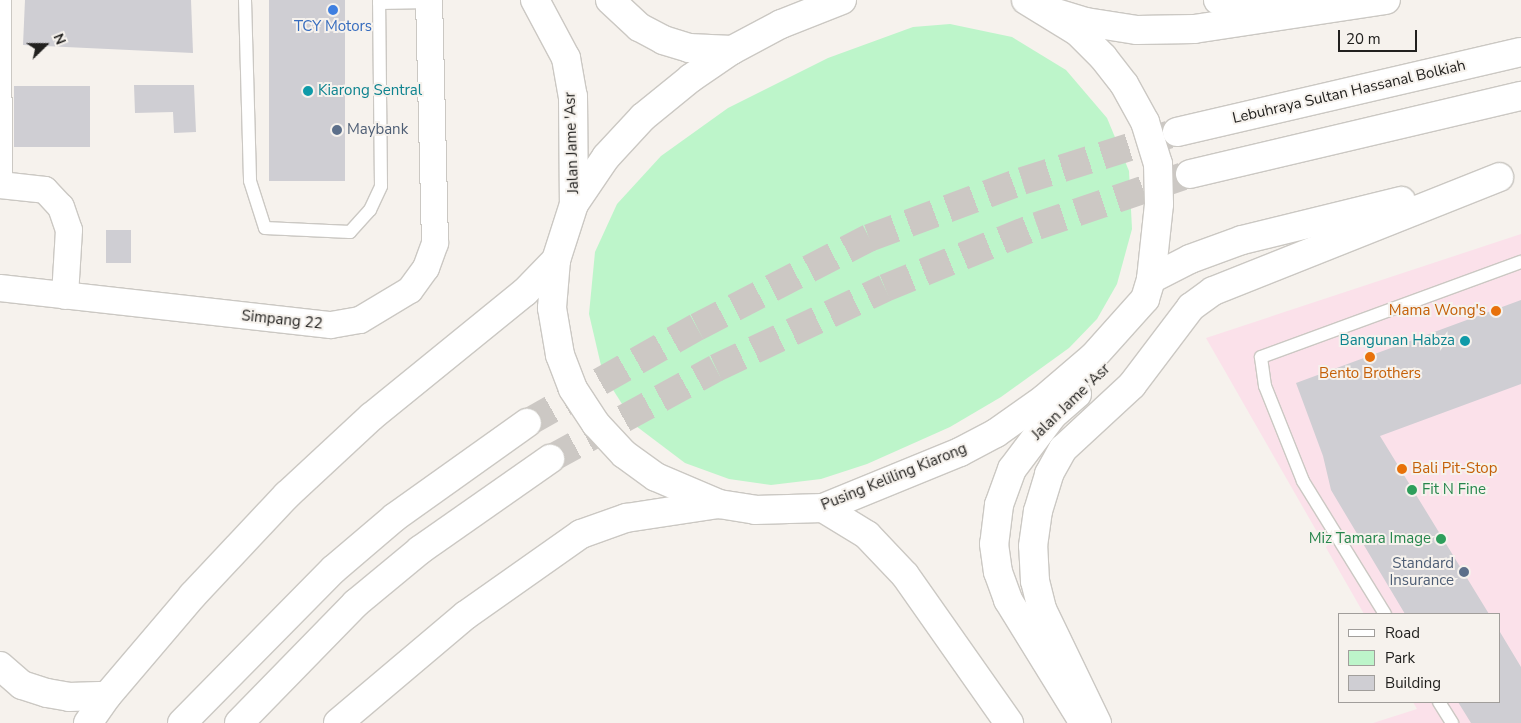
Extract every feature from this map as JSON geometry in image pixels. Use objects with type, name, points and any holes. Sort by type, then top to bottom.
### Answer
[{"type":"main road","name":"Jalan Jame 'Asr","points":[[535,0],[566,58],[573,96],[574,204]]},
{"type":"main road","points":[[610,0],[639,27],[663,40],[689,48],[732,50]]},
{"type":"main road","name":"Pusing Keliling Kiarong","points":[[842,0],[781,24],[732,50],[691,78],[643,117],[606,157],[574,204],[556,260],[552,308],[560,354],[574,389],[596,424],[624,454],[656,477],[718,504],[755,510],[824,508],[922,468],[996,433],[1093,358],[1148,289]]},
{"type":"main road","points":[[1218,0],[1386,0]]},
{"type":"main road","points":[[1036,5],[1086,22],[1137,30],[1194,30],[1386,0]]},
{"type":"main road","points":[[1036,5],[1078,32],[1103,57],[1124,84],[1145,122],[1158,164],[1159,204],[1148,289]]},
{"type":"main road","name":"Lebuhraya Sultan Hassanal Bolkiah","points":[[1178,132],[1521,52]]},
{"type":"main road","points":[[1190,174],[1521,96]]},
{"type":"main road","points":[[1148,289],[1190,259],[1242,240],[1510,174]]},
{"type":"main road","points":[[1097,723],[1042,609],[1035,581],[1032,546],[1038,511],[1049,474],[1063,449],[1132,385],[1191,307],[1213,291],[1510,174]]},
{"type":"main road","points":[[88,723],[107,696],[193,595],[287,495],[371,417],[525,292],[556,260]]},
{"type":"main road","name":"Jalan Jame 'Asr","points":[[1084,723],[1008,600],[998,572],[994,526],[1012,469],[1029,443],[1052,416],[1128,346],[1142,324],[1148,289]]},
{"type":"main road","points":[[182,723],[334,569],[395,517],[527,423]]},
{"type":"main road","points":[[239,723],[356,603],[420,550],[550,459]]},
{"type":"main road","points":[[338,723],[466,615],[581,534],[626,518],[718,504]]},
{"type":"main road","points":[[824,508],[867,535],[905,575],[1009,723]]},
{"type":"main road","points":[[0,666],[22,685],[47,693],[69,697],[107,696]]},
{"type":"street","name":"Simpang 22","points":[[0,288],[331,325],[360,320],[410,290],[426,268],[435,243],[429,1]]},
{"type":"street","points":[[3,185],[45,190],[61,207],[69,230],[65,296]]},
{"type":"lane","points":[[3,185],[5,0]]},
{"type":"lane","points":[[246,0],[250,181],[265,228],[350,232],[370,210],[381,186],[379,1],[429,1]]},
{"type":"lane","points":[[1384,613],[1303,480],[1264,386],[1261,357],[1521,262]]},
{"type":"lane","points":[[1440,703],[1452,723]]},
{"type":"shaded area","points":[[1521,234],[1521,723],[1373,723],[1417,709],[1414,703],[1501,703],[1501,613],[1363,613],[1206,338]]},
{"type":"green space","points":[[950,24],[1012,37],[1066,70],[1107,118],[1129,171],[1132,229],[1117,284],[1097,319],[1069,348],[1001,397],[950,427],[867,464],[821,479],[771,485],[729,479],[685,463],[636,426],[603,374],[589,314],[595,252],[617,204],[661,156],[728,108],[828,58],[913,27]]},
{"type":"building","points":[[25,0],[191,0],[193,53],[23,45]]},
{"type":"building","name":"Kiarong Sentral","points":[[269,0],[345,0],[345,181],[269,181]]},
{"type":"building","points":[[134,85],[194,85],[196,132],[174,133],[173,112],[135,113]]},
{"type":"building","points":[[14,86],[90,86],[90,147],[14,147]]},
{"type":"building","points":[[106,230],[131,230],[131,263],[106,263]]},
{"type":"building","points":[[1521,300],[1521,384],[1380,436],[1488,613],[1404,613],[1331,490],[1323,456],[1296,383]]},
{"type":"building","points":[[1501,634],[1521,667],[1521,723],[1471,723],[1459,703],[1501,703]]},
{"type":"tunnel","points":[[527,423],[697,327],[869,238],[1022,181],[1174,133]]},
{"type":"tunnel","points":[[550,459],[716,368],[885,288],[1037,226],[1190,174]]},
{"type":"place","name":"TCY Motors","points":[[333,10]]},
{"type":"place","name":"Kiarong Sentral","points":[[308,91]]},
{"type":"place","name":"Maybank","points":[[337,130]]},
{"type":"place","name":"Mama Wong's","points":[[1496,311]]},
{"type":"place","name":"Bangunan Habza","points":[[1465,341]]},
{"type":"place","name":"Bento Brothers","points":[[1370,357]]},
{"type":"place","name":"Bali Pit-Stop","points":[[1402,469]]},
{"type":"place","name":"Fit N Fine","points":[[1412,490]]},
{"type":"place","name":"Miz Tamara Image","points":[[1441,539]]},
{"type":"place","name":"Standard Insurance","points":[[1464,572]]}]
